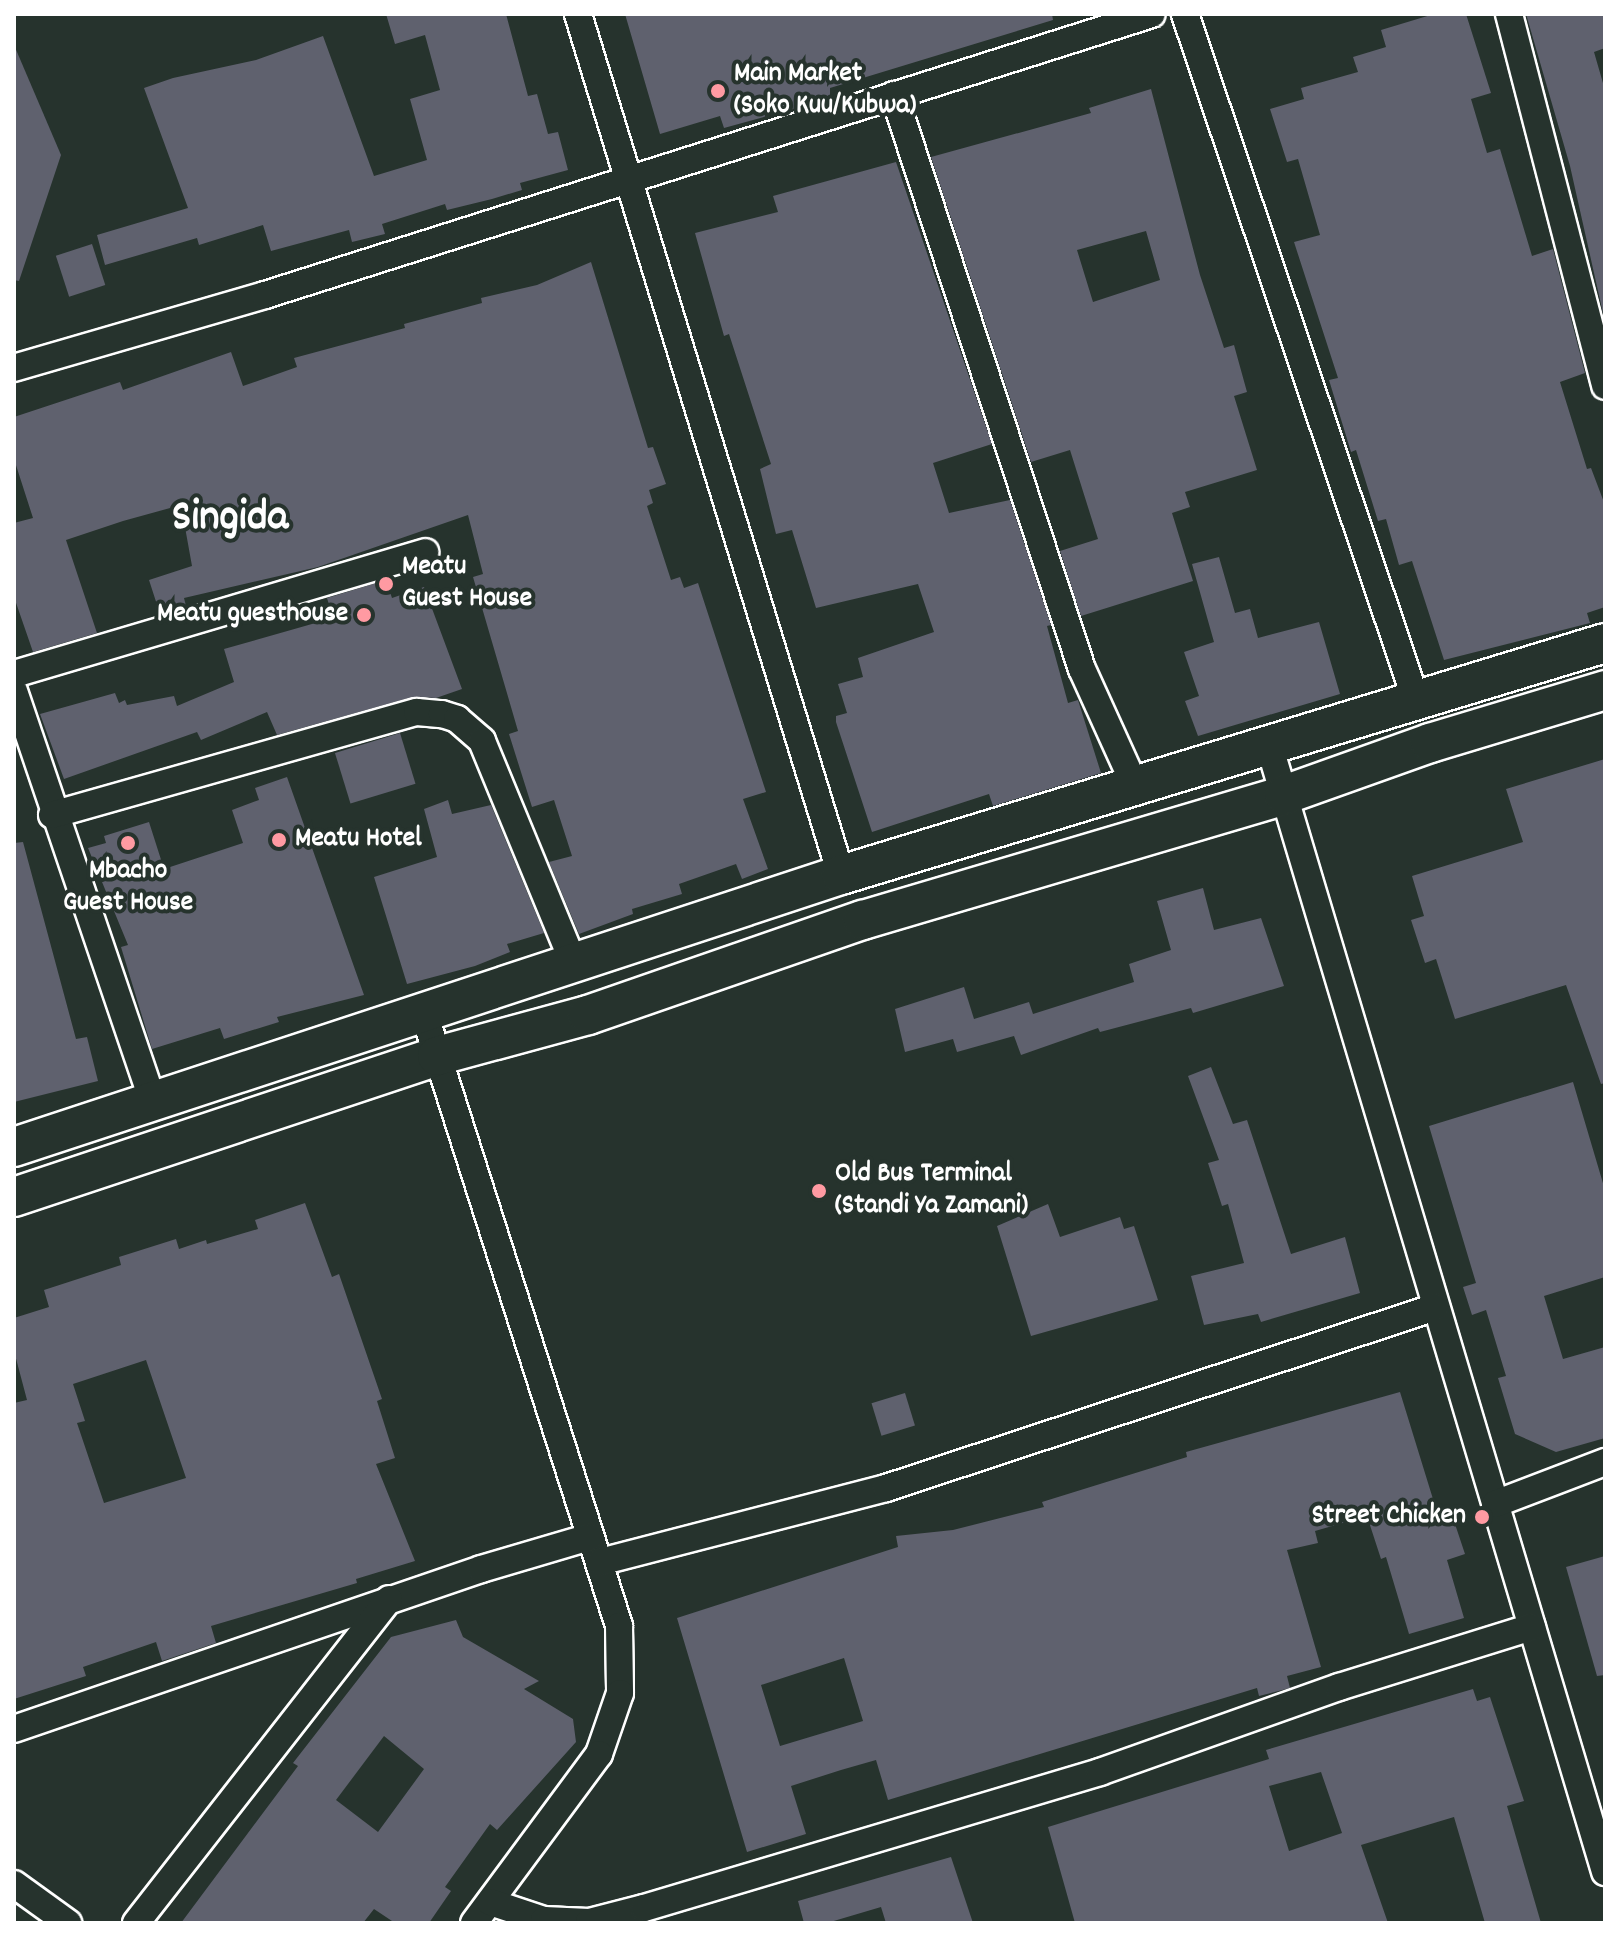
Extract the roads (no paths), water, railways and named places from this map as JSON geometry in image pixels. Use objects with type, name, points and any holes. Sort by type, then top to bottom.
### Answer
[{"type":"main road","points":[[14,1147],[841,875],[1270,748],[1605,643]]},
{"type":"main road","points":[[14,1197],[437,1056],[588,1015],[878,915],[1284,795],[1430,743],[1605,690]]},
{"type":"street","points":[[578,14],[841,875]]},
{"type":"street","points":[[14,368],[630,179],[1152,14]]},
{"type":"street","points":[[1185,14],[1417,703]]},
{"type":"street","points":[[1509,14],[1605,386]]},
{"type":"street","points":[[894,95],[1082,669],[1136,788]]},
{"type":"street","points":[[14,674],[425,552]]},
{"type":"street","points":[[14,691],[52,815],[153,1101]]},
{"type":"street","points":[[52,815],[389,719],[417,712],[442,714],[457,719],[482,741],[573,962]]},
{"type":"street","points":[[1270,748],[1605,1872]]},
{"type":"street","points":[[424,1013],[619,1626],[620,1693],[599,1754],[482,1913],[589,1922],[644,1908],[1100,1772],[1339,1687],[1532,1627]]},
{"type":"street","points":[[600,1562],[886,1488],[1436,1307]]},
{"type":"street","points":[[1495,1504],[1605,1462]]},
{"type":"street","points":[[14,1729],[389,1599],[590,1537]]},
{"type":"street","points":[[136,1923],[389,1599]]},
{"type":"street","points":[[14,1884],[68,1923]]},
{"type":"place","name":"Main Market (Soko Kuu/Kubwa)","points":[[718,91]]},
{"type":"place","name":"Meatu Guest House","points":[[386,584]]},
{"type":"place","name":"Meatu guesthouse","points":[[364,615]]},
{"type":"place","name":"Meatu Hotel","points":[[279,840]]},
{"type":"place","name":"Mbacho Guest House","points":[[128,843]]},
{"type":"place","name":"Old Bus Terminal (Standi Ya Zamani)","points":[[819,1191]]},
{"type":"place","name":"Street Chicken","points":[[1482,1517]]},
{"type":"district","name":"Singida","points":[[230,520]]}]
